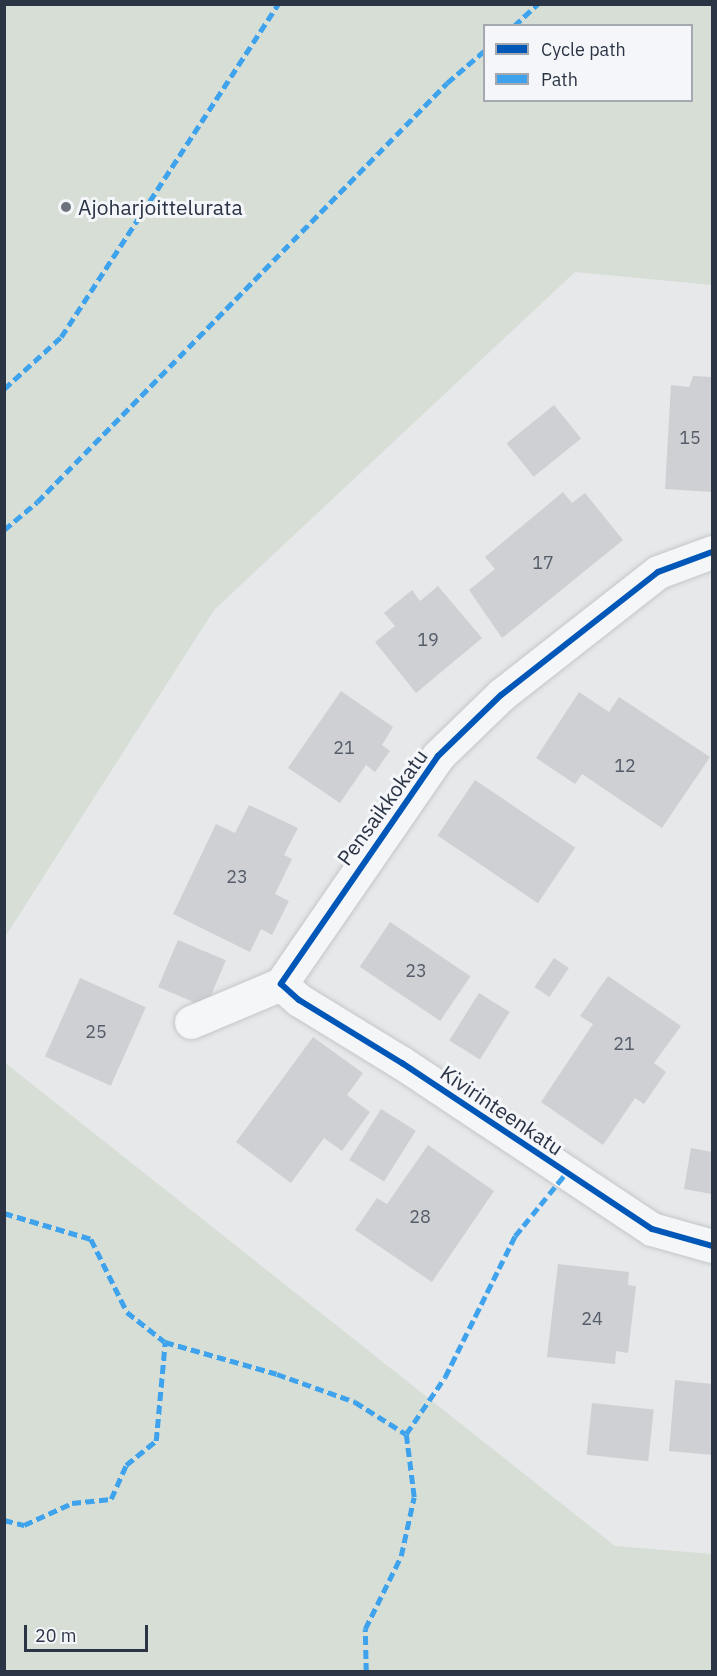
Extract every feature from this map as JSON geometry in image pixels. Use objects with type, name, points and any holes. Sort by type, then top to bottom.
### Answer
[{"type":"street","name":"Pensaikkokatu","points":[[281,984],[438,756],[501,695],[658,572],[712,552]]},
{"type":"street","points":[[191,1022],[281,984]]},
{"type":"street","name":"Kivirinteenkatu","points":[[281,984],[299,1000],[421,1075],[652,1228],[712,1246]]},
{"type":"shaded area","points":[[4,5],[712,5],[712,285],[575,272],[214,610],[5,937]]},
{"type":"shaded area","points":[[4,1062],[615,1546],[712,1554],[712,1671],[5,1671]]},
{"type":"building","points":[[693,376],[712,377],[712,492],[665,489],[671,385],[689,387]]},
{"type":"building","points":[[554,405],[581,438],[534,477],[507,443]]},
{"type":"building","points":[[563,492],[572,503],[585,493],[623,540],[502,638],[469,590],[495,569],[485,557]]},
{"type":"building","points":[[438,586],[482,638],[416,693],[375,642],[395,626],[384,613],[412,590],[420,601]]},
{"type":"building","points":[[341,691],[393,727],[382,745],[390,751],[375,772],[366,765],[340,803],[288,768]]},
{"type":"building","points":[[579,692],[609,712],[619,697],[710,757],[662,828],[582,774],[575,784],[536,758]]},
{"type":"building","points":[[475,780],[575,848],[538,903],[438,836]]},
{"type":"building","points":[[249,805],[298,828],[284,855],[292,859],[275,894],[289,901],[272,935],[261,929],[250,952],[173,914],[216,824],[235,833]]},
{"type":"building","points":[[390,922],[470,976],[440,1021],[360,967]]},
{"type":"building","points":[[178,940],[226,960],[206,1007],[158,987]]},
{"type":"building","points":[[554,958],[569,968],[549,997],[534,987]]},
{"type":"building","points":[[608,976],[681,1026],[654,1063],[666,1072],[644,1104],[635,1098],[603,1145],[541,1102],[593,1024],[580,1016]]},
{"type":"building","points":[[80,978],[146,1007],[111,1086],[45,1057]]},
{"type":"building","points":[[479,993],[510,1012],[480,1060],[449,1040]]},
{"type":"building","points":[[313,1037],[363,1073],[347,1095],[370,1112],[342,1151],[324,1138],[291,1183],[236,1142]]},
{"type":"building","points":[[381,1109],[416,1131],[384,1182],[349,1160]]},
{"type":"building","points":[[428,1145],[494,1191],[432,1282],[355,1230],[377,1198],[387,1204]]},
{"type":"building","points":[[691,1148],[712,1152],[712,1194],[684,1189]]},
{"type":"building","points":[[558,1264],[629,1272],[628,1285],[636,1286],[628,1353],[616,1351],[615,1364],[547,1357]]},
{"type":"building","points":[[675,1380],[712,1384],[712,1455],[669,1451]]},
{"type":"building","points":[[592,1403],[654,1409],[648,1461],[587,1455]]},
{"type":"marked path","points":[[4,389],[61,337],[278,4]]},
{"type":"marked path","points":[[516,24],[538,4]]},
{"type":"marked path","points":[[4,530],[37,502],[447,83],[483,52]]},
{"type":"marked path","points":[[366,1672],[365,1629],[401,1556],[414,1497],[406,1434],[445,1377],[515,1236],[566,1173]]},
{"type":"marked path","points":[[4,1213],[91,1239],[127,1312],[165,1342],[277,1374],[355,1402],[406,1434]]},
{"type":"marked path","points":[[4,1520],[24,1525],[72,1503],[111,1499],[126,1465],[156,1441],[165,1342]]},
{"type":"cycle path","points":[[712,552],[658,572],[501,695],[438,756],[281,984],[299,1000],[402,1063],[652,1229],[712,1246]]},
{"type":"place","name":"Ajoharjoittelurata","points":[[66,207]]}]
